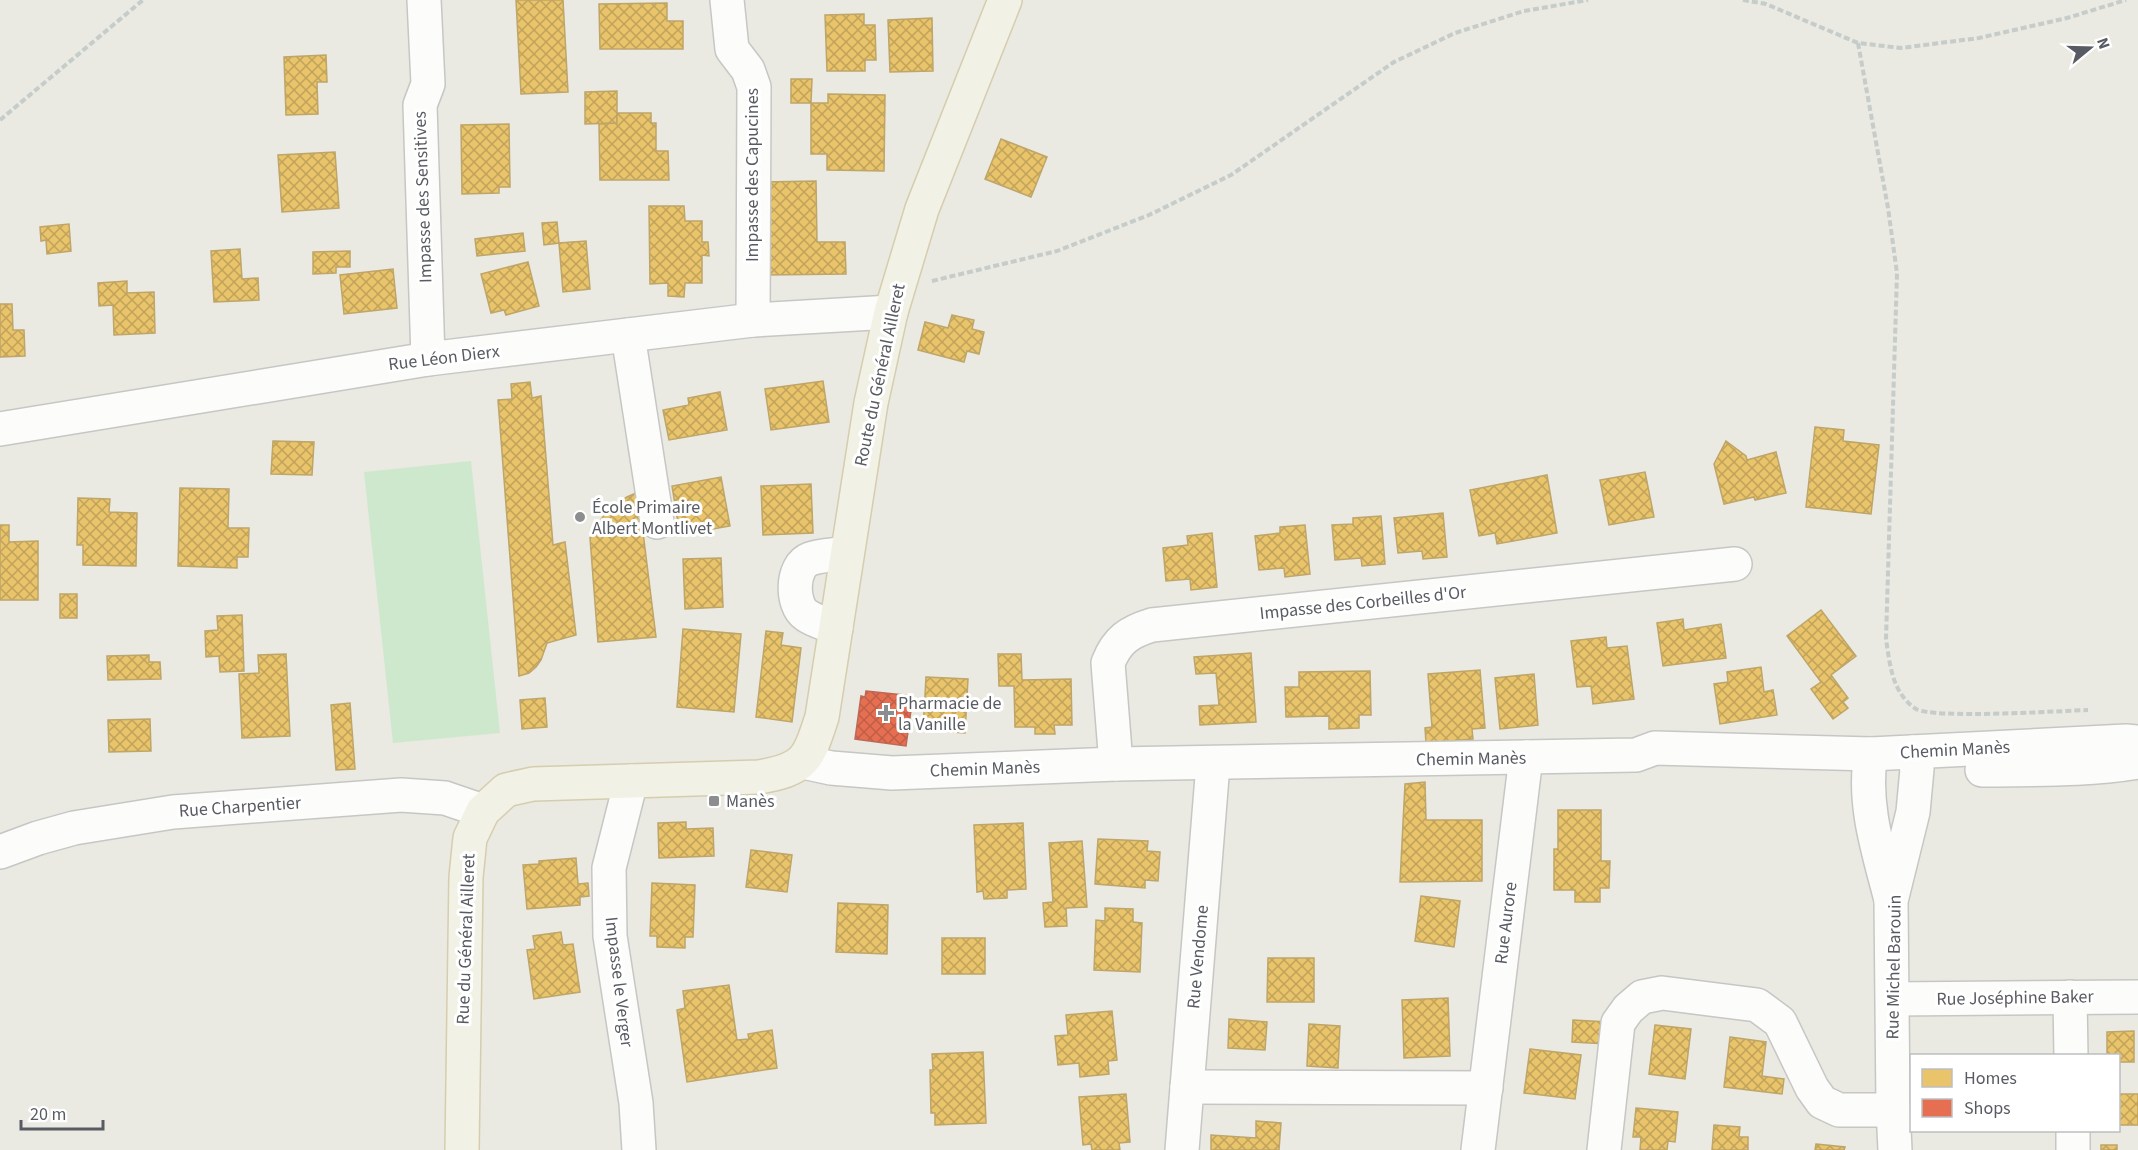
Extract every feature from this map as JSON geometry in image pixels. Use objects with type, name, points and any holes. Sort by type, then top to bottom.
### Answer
[{"type":"main road","name":"Route du Général Ailleret","points":[[802,762],[813,747],[822,717],[871,404],[894,301],[922,209],[1005,0]]},
{"type":"main road","name":"Rue du Général Ailleret","points":[[462,1150],[466,877],[470,838],[483,811],[506,790],[533,784],[759,777],[782,773],[802,762]]},
{"type":"street","name":"Impasse des Sensitives","points":[[424,0],[428,84],[420,105],[428,359]]},
{"type":"street","name":"Impasse des Capucines","points":[[728,0],[732,49],[748,70],[754,87],[753,320]]},
{"type":"street","name":"Rue Léon Dierx","points":[[0,429],[428,359],[894,301]]},
{"type":"street","points":[[628,335],[657,522]]},
{"type":"street","points":[[836,628],[807,616],[799,608],[796,597],[797,572],[802,564],[810,559],[847,553]]},
{"type":"street","name":"Impasse des Corbeilles d'Or","points":[[1116,764],[1108,663],[1114,648],[1138,629],[1152,625],[1735,564]]},
{"type":"street","name":"Chemin Manès","points":[[802,762],[831,768],[892,773],[1116,764],[1636,755],[1684,764],[1711,766],[1869,763],[2138,741]]},
{"type":"street","name":"Rue Aurore","points":[[1478,1150],[1526,758]]},
{"type":"street","points":[[1915,760],[2070,769],[2110,767],[2138,762]]},
{"type":"street","name":"Rue Michel Barouin","points":[[1895,1150],[1891,901],[1913,812],[1915,760]]},
{"type":"street","points":[[1869,763],[1870,811],[1891,901]]},
{"type":"street","name":"Rue Vendome","points":[[1182,1150],[1213,764]]},
{"type":"street","name":"Impasse le Verger","points":[[631,781],[609,868],[610,936],[636,1103],[639,1150]]},
{"type":"street","name":"Rue Charpentier","points":[[0,852],[74,828],[173,812],[401,795],[445,798],[483,811]]},
{"type":"street","points":[[1604,1150],[1618,1023],[1628,1009],[1642,997],[1662,993],[1757,1005],[1780,1022],[1812,1088],[1822,1102],[1839,1110],[1893,1108]]},
{"type":"street","points":[[2070,997],[2071,1054]]},
{"type":"street","name":"Rue Joséphine Baker","points":[[1893,999],[2138,997]]},
{"type":"street","points":[[1187,1086],[1486,1088]]},
{"type":"street","points":[[2073,1132],[2073,1150]]},
{"type":"path","points":[[0,120],[143,0]]},
{"type":"path","points":[[894,301],[1057,251],[1149,215],[1231,175],[1394,62],[1455,33],[1524,11],[1588,0]]},
{"type":"path","points":[[1743,0],[1766,4],[1858,43],[1901,48],[1979,38],[2067,18],[2126,0]]},
{"type":"path","points":[[1858,43],[1888,207],[1897,273],[1886,639],[1891,669],[1898,691],[1918,710],[1946,714],[2093,710]]},
{"type":"green space","points":[[471,461],[500,733],[393,743],[364,472]]},
{"type":"building: Homes","points":[[516,0],[563,0],[568,92],[521,94]]},
{"type":"building: Homes","points":[[667,3],[667,21],[683,21],[683,49],[600,49],[599,4]]},
{"type":"building: Homes","points":[[864,14],[864,25],[875,25],[876,60],[865,60],[865,71],[827,71],[825,15]]},
{"type":"building: Homes","points":[[932,18],[933,71],[890,72],[888,20]]},
{"type":"building: Homes","points":[[326,55],[327,82],[317,82],[318,114],[286,115],[284,57]]},
{"type":"building: Homes","points":[[791,79],[812,79],[811,103],[791,103]]},
{"type":"building: Homes","points":[[617,91],[617,123],[585,124],[585,92]]},
{"type":"building: Homes","points":[[828,94],[885,95],[884,171],[827,170],[827,154],[811,154],[811,103],[828,103]]},
{"type":"building: Homes","points":[[617,113],[651,113],[651,123],[656,123],[656,151],[668,151],[669,180],[600,180],[599,124],[617,123]]},
{"type":"building: Homes","points":[[509,124],[510,187],[499,187],[499,193],[462,194],[461,125]]},
{"type":"building: Homes","points":[[1001,139],[1047,157],[1031,197],[985,179]]},
{"type":"building: Homes","points":[[335,152],[339,208],[282,212],[278,155]]},
{"type":"building: Homes","points":[[816,181],[817,242],[845,242],[846,274],[765,275],[764,182]]},
{"type":"building: Homes","points":[[649,206],[684,206],[685,221],[702,221],[702,242],[708,242],[709,256],[702,255],[702,283],[685,283],[684,297],[668,296],[668,283],[650,284]]},
{"type":"building: Homes","points":[[557,222],[559,243],[544,245],[542,223]]},
{"type":"building: Homes","points":[[69,224],[71,251],[47,254],[46,240],[41,241],[40,227]]},
{"type":"building: Homes","points":[[523,233],[525,251],[477,256],[475,239]]},
{"type":"building: Homes","points":[[586,241],[590,289],[563,292],[559,243]]},
{"type":"building: Homes","points":[[240,249],[242,279],[258,278],[259,300],[214,302],[211,251]]},
{"type":"building: Homes","points":[[350,251],[350,267],[336,267],[336,273],[313,274],[313,252]]},
{"type":"building: Homes","points":[[528,262],[539,306],[506,315],[504,310],[491,313],[481,274]]},
{"type":"building: Homes","points":[[393,269],[397,308],[344,314],[340,275]]},
{"type":"building: Homes","points":[[127,281],[127,293],[154,292],[155,333],[114,335],[113,305],[99,306],[98,283]]},
{"type":"building: Homes","points":[[0,304],[12,304],[13,330],[24,330],[25,356],[0,357]]},
{"type":"building: Homes","points":[[952,315],[974,320],[972,329],[984,332],[979,354],[967,351],[964,362],[918,350],[925,322],[948,328]]},
{"type":"building: Homes","points":[[823,381],[829,422],[771,430],[765,389]]},
{"type":"building: Homes","points":[[530,382],[532,398],[541,396],[553,545],[565,542],[576,635],[547,643],[536,667],[529,673],[519,676],[498,400],[512,399],[511,384]]},
{"type":"building: Homes","points":[[720,392],[727,430],[669,440],[663,410],[689,405],[688,398]]},
{"type":"building: Homes","points":[[1815,427],[1844,430],[1843,441],[1879,445],[1871,514],[1806,507]]},
{"type":"building: Homes","points":[[273,441],[314,442],[312,475],[271,474]]},
{"type":"building: Homes","points":[[1726,441],[1746,456],[1747,460],[1776,452],[1786,493],[1724,504],[1714,464]]},
{"type":"building: Homes","points":[[1645,472],[1654,517],[1609,525],[1600,480]]},
{"type":"building: Homes","points":[[1547,475],[1557,533],[1497,544],[1495,533],[1479,536],[1470,490]]},
{"type":"building: Homes","points":[[721,477],[730,526],[680,535],[672,486]]},
{"type":"building: Homes","points":[[811,484],[813,533],[763,535],[761,486]]},
{"type":"building: Homes","points":[[180,488],[229,489],[228,528],[249,528],[248,557],[237,557],[237,568],[178,566]]},
{"type":"building: Homes","points":[[638,492],[656,637],[598,642],[590,538],[610,508]]},
{"type":"building: Homes","points":[[78,498],[110,499],[109,512],[137,513],[136,566],[83,565],[83,545],[77,545]]},
{"type":"building: Homes","points":[[1443,513],[1447,557],[1423,559],[1422,551],[1398,553],[1394,518]]},
{"type":"building: Homes","points":[[1381,516],[1385,564],[1362,566],[1361,558],[1335,560],[1332,525],[1353,524],[1353,518]]},
{"type":"building: Homes","points":[[0,525],[9,525],[9,542],[38,541],[38,600],[0,600]]},
{"type":"building: Homes","points":[[1305,525],[1310,574],[1285,577],[1284,568],[1259,570],[1255,536],[1280,533],[1280,527]]},
{"type":"building: Homes","points":[[1212,533],[1217,587],[1191,590],[1190,579],[1166,581],[1163,548],[1188,545],[1187,536]]},
{"type":"building: Homes","points":[[721,558],[723,607],[685,609],[683,559]]},
{"type":"building: Homes","points":[[60,594],[77,594],[77,618],[60,618]]},
{"type":"building: Homes","points":[[1821,610],[1856,656],[1831,675],[1848,698],[1843,702],[1848,708],[1833,719],[1811,689],[1821,682],[1787,636]]},
{"type":"building: Homes","points":[[242,615],[244,671],[220,672],[219,656],[206,657],[205,631],[218,630],[217,616]]},
{"type":"building: Homes","points":[[1683,619],[1684,630],[1721,624],[1726,658],[1663,666],[1657,623]]},
{"type":"building: Homes","points":[[683,629],[741,634],[734,712],[677,707]]},
{"type":"building: Homes","points":[[766,631],[783,633],[781,645],[801,648],[792,722],[756,717]]},
{"type":"building: Homes","points":[[1606,637],[1607,648],[1627,646],[1634,699],[1593,704],[1591,686],[1577,687],[1571,641]]},
{"type":"building: Homes","points":[[1251,653],[1256,722],[1200,725],[1199,706],[1219,705],[1216,673],[1196,674],[1194,657]]},
{"type":"building: Homes","points":[[286,654],[290,736],[242,738],[239,674],[259,673],[258,655]]},
{"type":"building: Homes","points":[[998,654],[1021,654],[1022,680],[1071,679],[1072,725],[1054,725],[1055,734],[1035,734],[1035,727],[1015,727],[1014,686],[999,686]]},
{"type":"building: Homes","points":[[149,655],[149,662],[160,662],[161,679],[108,680],[107,656]]},
{"type":"building: Homes","points":[[1761,667],[1764,692],[1773,690],[1777,715],[1720,724],[1714,684],[1728,682],[1727,672]]},
{"type":"building: Homes","points":[[1480,670],[1485,728],[1472,729],[1473,739],[1426,743],[1425,728],[1432,727],[1428,674]]},
{"type":"building: Homes","points":[[1370,671],[1371,715],[1359,715],[1359,728],[1329,729],[1329,716],[1286,717],[1285,687],[1299,687],[1299,672]]},
{"type":"building: Homes","points":[[1534,674],[1538,725],[1500,729],[1495,678]]},
{"type":"building: Homes","points":[[926,677],[968,679],[965,733],[923,730]]},
{"type":"building: Homes","points":[[545,698],[547,727],[522,729],[520,700]]},
{"type":"building: Homes","points":[[350,703],[355,769],[336,770],[331,705]]},
{"type":"building: Homes","points":[[150,719],[151,751],[109,752],[108,720]]},
{"type":"building: Homes","points":[[1425,782],[1426,820],[1482,820],[1482,881],[1400,882],[1405,784]]},
{"type":"building: Homes","points":[[1558,810],[1601,810],[1601,861],[1610,861],[1609,888],[1600,888],[1600,902],[1575,902],[1575,890],[1554,890],[1554,849],[1558,849]]},
{"type":"building: Homes","points":[[686,822],[686,829],[713,828],[714,856],[659,858],[658,823]]},
{"type":"building: Homes","points":[[1023,823],[1026,889],[1007,890],[1007,898],[984,899],[983,891],[977,892],[974,825]]},
{"type":"building: Homes","points":[[1098,839],[1148,841],[1147,851],[1160,852],[1158,881],[1145,880],[1145,888],[1095,884]]},
{"type":"building: Homes","points":[[1082,841],[1087,907],[1066,908],[1067,926],[1045,927],[1043,903],[1053,902],[1049,843]]},
{"type":"building: Homes","points":[[751,850],[792,855],[787,892],[746,887]]},
{"type":"building: Homes","points":[[576,858],[578,884],[588,883],[589,896],[580,897],[580,905],[527,909],[523,865],[539,864],[539,861]]},
{"type":"building: Homes","points":[[652,883],[695,885],[693,937],[685,937],[685,948],[657,947],[657,936],[650,936]]},
{"type":"building: Homes","points":[[1421,896],[1460,901],[1454,947],[1415,941]]},
{"type":"building: Homes","points":[[838,903],[888,905],[887,954],[836,952]]},
{"type":"building: Homes","points":[[1105,908],[1133,909],[1133,922],[1142,923],[1140,972],[1094,970],[1096,920],[1105,921]]},
{"type":"building: Homes","points":[[561,932],[563,945],[573,944],[580,992],[534,999],[527,950],[535,949],[533,936]]},
{"type":"building: Homes","points":[[942,938],[985,938],[985,974],[942,974]]},
{"type":"building: Homes","points":[[1268,958],[1314,958],[1314,1002],[1267,1002]]},
{"type":"building: Homes","points":[[729,985],[737,1040],[749,1039],[748,1034],[772,1030],[777,1068],[687,1082],[677,1010],[685,1008],[683,991]]},
{"type":"building: Homes","points":[[1448,998],[1450,1056],[1404,1058],[1402,1000]]},
{"type":"building: Homes","points":[[1112,1011],[1117,1060],[1108,1061],[1109,1074],[1080,1077],[1079,1063],[1058,1065],[1055,1036],[1068,1035],[1066,1015]]},
{"type":"building: Homes","points":[[1229,1019],[1267,1022],[1265,1050],[1228,1048]]},
{"type":"building: Homes","points":[[1573,1020],[1608,1022],[1607,1044],[1572,1042]]},
{"type":"building: Homes","points":[[1309,1024],[1340,1026],[1338,1068],[1307,1066]]},
{"type":"building: Homes","points":[[1655,1025],[1691,1029],[1685,1079],[1649,1074]]},
{"type":"building: Homes","points":[[2134,1031],[2134,1062],[2120,1062],[2120,1054],[2107,1054],[2107,1032]]},
{"type":"building: Homes","points":[[1730,1037],[1766,1042],[1762,1076],[1784,1079],[1782,1094],[1724,1087]]},
{"type":"building: Homes","points":[[1530,1049],[1581,1055],[1575,1099],[1524,1093]]},
{"type":"building: Homes","points":[[983,1052],[986,1123],[935,1125],[935,1113],[931,1113],[932,1054]]},
{"type":"building: Homes","points":[[1126,1094],[1130,1142],[1119,1143],[1120,1150],[1092,1150],[1091,1144],[1083,1145],[1079,1097]]},
{"type":"building: Homes","points":[[2120,1094],[2138,1094],[2138,1125],[2120,1125]]},
{"type":"building: Homes","points":[[1636,1108],[1678,1112],[1675,1142],[1668,1141],[1667,1150],[1640,1150],[1641,1137],[1633,1137]]},
{"type":"building: Homes","points":[[1256,1121],[1281,1123],[1279,1150],[1211,1150],[1211,1135],[1256,1138]]},
{"type":"building: Homes","points":[[1714,1125],[1740,1127],[1739,1137],[1748,1137],[1748,1150],[1712,1150]]},
{"type":"building: Homes","points":[[1816,1144],[1845,1147],[1844,1150],[1815,1150]]},
{"type":"building: Homes","points":[[2101,1145],[2117,1145],[2117,1150],[2101,1150]]},
{"type":"building: Shops","points":[[866,691],[913,696],[906,746],[855,739],[861,696],[865,697]]},
{"type":"place","name":"École Primaire Albert Montlivet","points":[[580,517]]},
{"type":"place","name":"Pharmacie de la Vanille","points":[[886,713]]},
{"type":"place","name":"Manès","points":[[714,801]]}]
